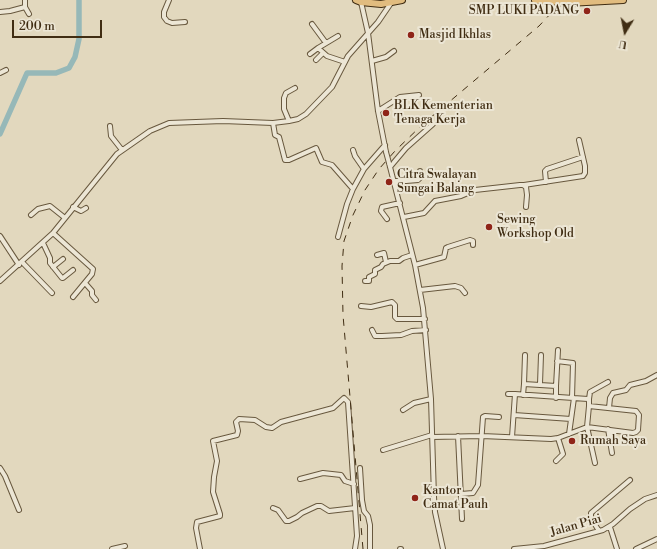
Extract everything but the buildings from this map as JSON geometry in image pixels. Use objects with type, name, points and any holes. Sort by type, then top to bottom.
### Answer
[{"type":"highway","points":[[373,0],[381,0]]},
{"type":"highway","points":[[359,1],[381,4],[402,0]]},
{"type":"highway","points":[[536,0],[568,3],[623,0]]},
{"type":"street","points":[[25,0],[25,7],[29,14]]},
{"type":"street","points":[[169,0],[164,12],[164,17],[167,21],[172,23],[185,22]]},
{"type":"street","points":[[359,1],[368,33],[378,111],[386,152],[404,217],[425,319],[431,399],[435,512],[443,549]]},
{"type":"street","points":[[0,281],[53,233],[108,164],[122,150],[144,134],[169,123],[223,121],[273,123],[298,119],[310,110],[332,87],[348,56],[383,15],[391,3]]},
{"type":"street","points":[[0,12],[25,7]]},
{"type":"street","points":[[312,24],[326,43]]},
{"type":"street","points":[[310,54],[338,36]]},
{"type":"street","points":[[318,48],[329,58],[345,62]]},
{"type":"street","points":[[372,61],[386,57],[394,51]]},
{"type":"street","points":[[316,60],[323,53]]},
{"type":"street","points":[[0,72],[6,70]]},
{"type":"street","points":[[289,121],[284,109],[284,98],[286,93],[296,88]]},
{"type":"street","points":[[378,111],[400,97],[420,96]]},
{"type":"street","points":[[273,123],[275,135],[280,137],[285,160],[291,159],[316,148],[322,162],[332,165],[353,189]]},
{"type":"street","points":[[390,165],[406,148],[433,124]]},
{"type":"street","points":[[110,126],[111,136],[122,150]]},
{"type":"street","points":[[404,217],[424,214],[435,201],[461,196],[476,190],[583,176],[585,170],[579,140]]},
{"type":"street","points":[[338,237],[347,204],[353,189],[364,169],[385,145]]},
{"type":"street","points":[[353,150],[354,156],[364,169]]},
{"type":"street","points":[[546,182],[545,172],[547,169],[583,157]]},
{"type":"street","points":[[394,181],[406,182],[418,180],[420,178],[420,171]]},
{"type":"street","points":[[523,185],[526,187],[527,192],[526,207]]},
{"type":"street","points":[[387,219],[381,211],[382,206],[400,203]]},
{"type":"street","points":[[30,215],[38,210],[50,206],[65,218]]},
{"type":"street","points":[[73,207],[81,211],[86,208]]},
{"type":"street","points":[[53,233],[93,269],[92,274],[85,284],[73,297]]},
{"type":"street","points":[[0,236],[20,263],[52,293]]},
{"type":"street","points":[[415,265],[444,257],[446,248],[448,247],[470,240],[473,241],[473,245]]},
{"type":"street","points":[[42,243],[50,258],[50,263],[62,278],[73,270]]},
{"type":"street","points":[[377,255],[384,253],[386,262]]},
{"type":"street","points":[[365,281],[369,281],[369,277],[375,274],[375,270],[386,262],[399,261],[412,255]]},
{"type":"street","points":[[53,267],[63,259]]},
{"type":"street","points":[[85,284],[92,291],[92,295],[96,300]]},
{"type":"street","points":[[420,290],[456,286],[465,292]]},
{"type":"street","points":[[361,306],[371,307],[392,302],[395,305],[396,317],[398,319],[425,319]]},
{"type":"street","points":[[372,330],[375,336],[388,336],[426,330]]},
{"type":"street","points":[[556,398],[558,350]]},
{"type":"street","points":[[540,384],[541,354]]},
{"type":"street","points":[[523,395],[525,355]]},
{"type":"street","points":[[557,361],[573,363],[573,398],[569,434]]},
{"type":"street","points":[[610,408],[610,398],[613,393],[626,390],[630,385],[646,381],[657,375]]},
{"type":"street","points":[[595,463],[587,427],[590,392],[608,382]]},
{"type":"street","points":[[524,384],[556,386]]},
{"type":"street","points":[[508,394],[589,399]]},
{"type":"street","points":[[512,437],[515,394]]},
{"type":"street","points":[[200,549],[196,528],[197,522],[220,515],[213,492],[217,461],[213,442],[214,440],[237,435],[238,432],[236,422],[239,419],[255,420],[266,427],[272,428],[281,422],[333,408],[340,401],[346,399],[348,402],[354,484],[357,536],[355,549]]},
{"type":"street","points":[[403,410],[414,403],[431,399]]},
{"type":"street","points":[[383,450],[432,436],[558,438],[587,427],[635,433],[638,430],[638,412],[589,406]]},
{"type":"street","points":[[514,415],[571,419]]},
{"type":"street","points":[[461,494],[471,494],[478,486],[483,416],[499,417]]},
{"type":"street","points":[[608,429],[612,452]]},
{"type":"street","points":[[458,436],[462,518]]},
{"type":"street","points":[[556,460],[563,454],[558,438]]},
{"type":"street","points":[[0,468],[5,476],[19,510]]},
{"type":"street","points":[[360,468],[362,500],[364,511],[368,516],[370,525],[370,549]]},
{"type":"street","points":[[300,479],[323,473],[341,476],[345,481],[354,484]]},
{"type":"street","points":[[599,531],[591,518],[591,513],[630,480]]},
{"type":"street","name":"Jalan Piai","points":[[514,549],[544,546],[599,531],[610,526],[640,502],[651,496],[657,495]]},
{"type":"street","points":[[273,508],[278,510],[286,521],[289,521],[318,506],[329,511],[355,508]]},
{"type":"street","points":[[610,526],[617,549]]},
{"type":"street","points":[[636,549],[642,548],[657,540]]},
{"type":"street","points":[[112,549],[125,546]]},
{"type":"waterway","points":[[0,134],[27,73],[56,73],[69,68],[75,57],[79,39],[79,0]]},
{"type":"railway","points":[[363,549],[343,315],[342,266],[344,241],[353,215],[365,190],[379,169],[395,151],[423,124],[539,26],[555,9],[561,0]]},
{"type":"place","name":"SMP LUKI PADANG","points":[[587,11]]},
{"type":"place","name":"Masjid Ikhlas","points":[[411,35]]},
{"type":"place","name":"BLK Kementerian Tenaga Kerja","points":[[386,113]]},
{"type":"place","name":"Citra Swalayan Sungai Balang","points":[[389,182]]},
{"type":"place","name":"Sewing Workshop Old","points":[[489,227]]},
{"type":"place","name":"Rumah Saya","points":[[572,441]]},
{"type":"place","name":"Kantor Camat Pauh","points":[[415,498]]}]
